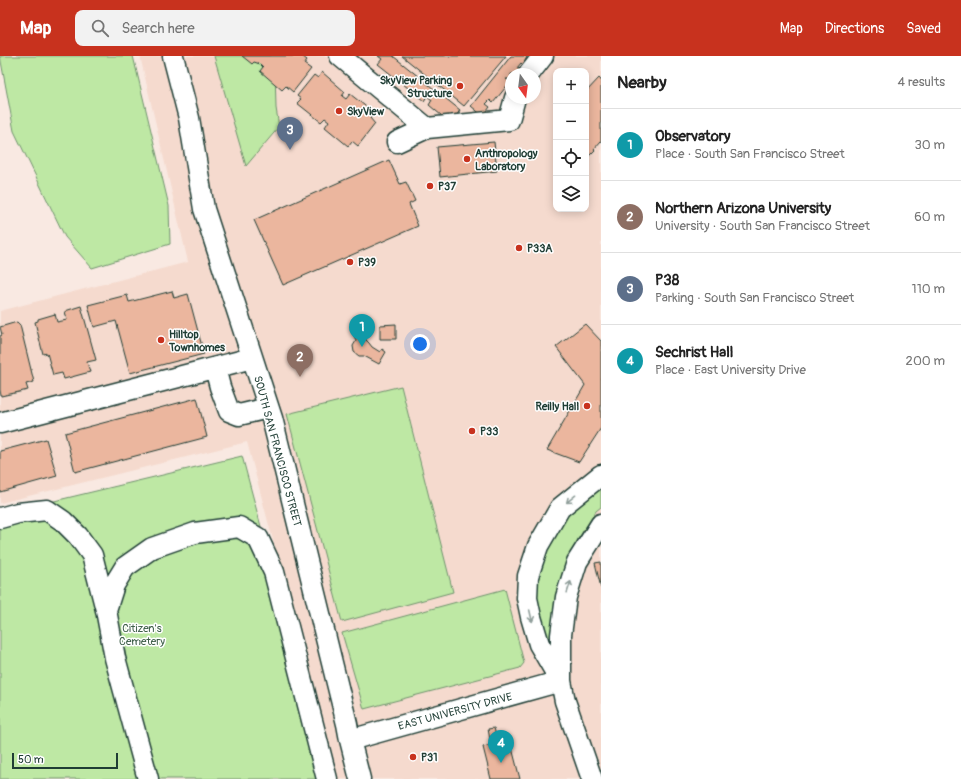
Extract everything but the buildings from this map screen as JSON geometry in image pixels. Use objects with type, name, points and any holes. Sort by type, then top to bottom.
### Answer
[{"type":"street","name":"SOUTH SAN FRANCISCO STREET","points":[[173,56],[189,118],[204,209],[268,408],[360,779]]},
{"type":"street","points":[[340,56],[427,128]]},
{"type":"street","points":[[534,68],[543,56]]},
{"type":"street","points":[[398,142],[427,128],[509,120],[513,104]]},
{"type":"street","points":[[0,423],[252,358]]},
{"type":"street","points":[[215,368],[228,411],[238,415],[268,408]]},
{"type":"street","points":[[561,682],[539,644],[527,598],[528,576],[538,546],[560,508],[601,474]]},
{"type":"street","points":[[0,518],[18,513],[47,510],[63,520],[78,536],[92,555],[106,610],[115,658],[148,779]]},
{"type":"street","points":[[592,779],[565,701],[561,682],[561,635],[566,597],[577,562],[600,525]]},
{"type":"street","points":[[106,610],[114,585],[125,567],[152,548],[195,533],[240,527],[258,538],[274,572],[327,779]]},
{"type":"street","name":"EAST UNIVERSITY DRIVE","points":[[350,740],[561,682]]},
{"type":"shaded area","points":[[140,56],[601,56],[601,779],[336,779],[247,442],[0,503],[0,311],[188,262]]},
{"type":"green space","points":[[0,56],[133,56],[169,206],[170,244],[92,268],[65,237],[14,131]]},
{"type":"green space","points":[[214,56],[271,56],[275,67],[276,108],[279,127],[246,166]]},
{"type":"green space","points":[[401,386],[453,592],[342,622],[287,414]]},
{"type":"green space","name":"Citizen's Cemetery","points":[[242,456],[329,779],[0,779],[0,514]]},
{"type":"green space","points":[[601,484],[601,507],[596,511],[578,539],[562,579],[555,639],[547,639],[536,599],[536,574],[544,551],[567,515],[595,487]]},
{"type":"green space","points":[[505,589],[524,663],[520,668],[364,709],[342,633]]},
{"type":"place","name":"SkyView Parking Structure","points":[[460,86]]},
{"type":"place","name":"SkyView","points":[[339,111]]},
{"type":"place","name":"P38","points":[[290,150]]},
{"type":"place","name":"Anthropology Laboratory","points":[[467,159]]},
{"type":"place","name":"P37","points":[[430,186]]},
{"type":"place","name":"P33A","points":[[519,248]]},
{"type":"place","name":"P39","points":[[350,262]]},
{"type":"place","name":"Hilltop Townhomes","points":[[161,340]]},
{"type":"place","name":"Observatory","points":[[362,347]]},
{"type":"place","name":"Northern Arizona University","points":[[300,377]]},
{"type":"place","name":"Reilly Hall","points":[[587,406]]},
{"type":"place","name":"P33","points":[[472,431]]},
{"type":"place","name":"P31","points":[[413,757]]},
{"type":"place","name":"Sechrist Hall","points":[[501,763]]}]
